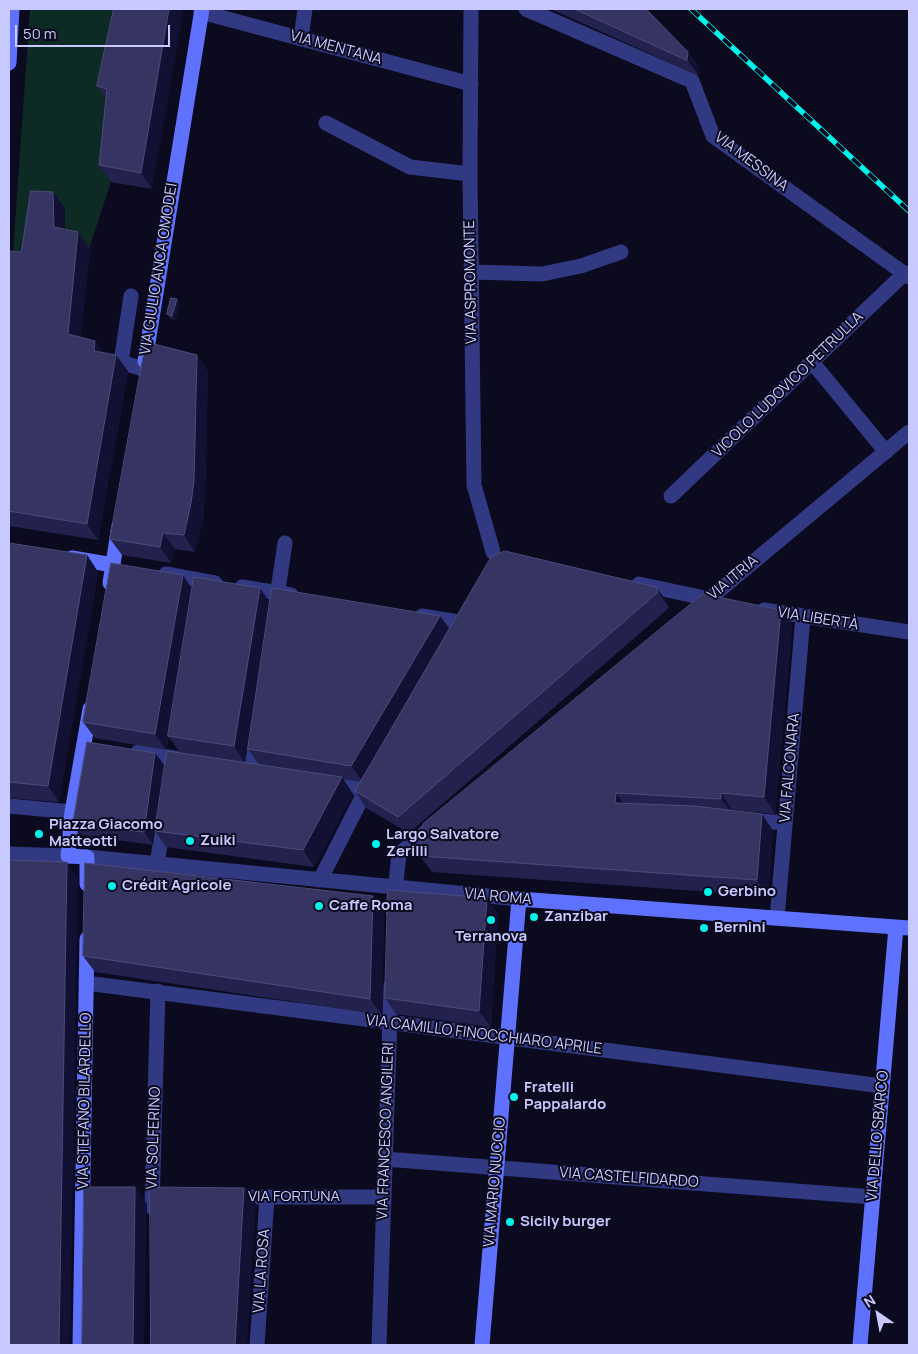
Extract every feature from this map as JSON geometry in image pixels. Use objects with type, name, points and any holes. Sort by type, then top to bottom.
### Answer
[{"type":"street","points":[[9,63],[12,9]]},
{"type":"street","points":[[301,39],[305,9]]},
{"type":"street","name":"VIA ASPROMONTE","points":[[471,9],[470,174],[474,485],[498,553],[486,570]]},
{"type":"street","name":"VIA MESSINA","points":[[526,9],[692,82],[713,136],[907,275]]},
{"type":"street","name":"VIA MENTANA","points":[[201,10],[301,39],[471,84]]},
{"type":"street","name":"VIA GIULIO ANCA OMODEI","points":[[140,388],[201,10]]},
{"type":"street","points":[[326,122],[410,167],[470,174]]},
{"type":"street","points":[[471,272],[542,274],[581,266],[620,252]]},
{"type":"street","name":"VICOLO LUDOVICO PETRULLA","points":[[671,496],[907,275]]},
{"type":"street","points":[[131,296],[121,362],[144,369]]},
{"type":"street","points":[[812,362],[886,452]]},
{"type":"street","name":"VIA ITRIA","points":[[685,618],[909,432]]},
{"type":"street","points":[[108,593],[122,506]]},
{"type":"street","points":[[274,621],[285,543]]},
{"type":"street","points":[[56,556],[131,568]]},
{"type":"street","points":[[149,571],[307,597]]},
{"type":"street","points":[[620,580],[727,603]]},
{"type":"street","points":[[200,600],[203,581]]},
{"type":"street","points":[[455,639],[472,605]]},
{"type":"street","name":"VIA LIBERTÀ","points":[[746,606],[803,617],[909,632]]},
{"type":"street","points":[[406,613],[464,623]]},
{"type":"street","name":"VIA FALCONARA","points":[[777,918],[803,617]]},
{"type":"street","points":[[68,856],[72,812],[92,697]]},
{"type":"street","points":[[258,724],[246,770],[270,774]]},
{"type":"street","points":[[171,778],[177,738]]},
{"type":"street","points":[[85,744],[103,747]]},
{"type":"street","points":[[120,750],[203,763]]},
{"type":"street","points":[[320,880],[376,773]]},
{"type":"street","points":[[318,782],[366,789]]},
{"type":"street","points":[[9,806],[72,812]]},
{"type":"street","points":[[157,864],[166,807]]},
{"type":"street","points":[[393,926],[394,887],[399,854],[448,814]]},
{"type":"street","points":[[745,820],[785,823]]},
{"type":"street","points":[[9,854],[87,857],[87,898]]},
{"type":"street","name":"VIA ROMA","points":[[87,857],[519,899],[903,928]]},
{"type":"street","name":"VIA MARIO NUCCIO","points":[[482,1345],[519,899]]},
{"type":"street","name":"VIA STEFANO BILARDELLO","points":[[80,1345],[89,1197],[87,926]]},
{"type":"street","name":"VIA DELLO SBARCO","points":[[860,1345],[882,1086],[903,928]]},
{"type":"street","name":"VIA FRANCESCO ANGILERI","points":[[379,1345],[392,974]]},
{"type":"street","name":"VIA CAMILLO FINOCCHIARO APRILE","points":[[86,984],[158,991],[882,1086]]},
{"type":"street","name":"VIA SOLFERINO","points":[[152,1227],[147,1197],[158,991]]},
{"type":"street","name":"VIA CASTELFIDARDO","points":[[385,1160],[873,1197]]},
{"type":"street","points":[[147,1197],[171,1197]]},
{"type":"street","name":"VIA FORTUNA","points":[[219,1197],[384,1197]]},
{"type":"street","name":"VIA LA ROSA","points":[[257,1345],[267,1197]]},
{"type":"green space","points":[[30,9],[129,9],[111,182],[89,249],[33,268],[12,266]]},
{"type":"building","points":[[114,9],[169,9],[141,173],[99,165],[107,89],[97,86]]},
{"type":"building","points":[[575,9],[646,9],[688,52],[687,60]]},
{"type":"building","points":[[31,191],[53,192],[54,227],[78,232],[68,334],[95,341],[94,351],[116,355],[87,524],[9,511],[9,251],[21,252]]},
{"type":"building","points":[[171,298],[177,299],[172,316],[167,314]]},
{"type":"building","points":[[146,342],[197,355],[194,482],[191,503],[184,535],[163,533],[160,547],[110,539]]},
{"type":"building","points":[[9,543],[87,555],[48,786],[9,782]]},
{"type":"building","points":[[505,551],[656,587],[658,592],[398,817],[355,791],[491,557]]},
{"type":"building","points":[[111,563],[183,575],[155,734],[83,722]]},
{"type":"building","points":[[194,577],[260,588],[234,746],[168,736]]},
{"type":"building","points":[[272,588],[440,616],[351,766],[248,749]]},
{"type":"building","points":[[703,594],[781,610],[764,797],[721,793],[721,799],[616,793],[615,803],[694,806],[762,814],[757,880],[420,856],[423,824]]},
{"type":"building","points":[[87,742],[155,753],[144,832],[73,823]]},
{"type":"building","points":[[167,751],[342,777],[303,850],[155,831]]},
{"type":"building","points":[[9,860],[67,862],[59,1345],[9,1345]]},
{"type":"building","points":[[85,863],[373,896],[370,999],[83,956]]},
{"type":"building","points":[[388,890],[487,898],[479,1011],[385,998]]},
{"type":"building","points":[[84,1187],[135,1187],[133,1345],[82,1345]]},
{"type":"building","points":[[150,1187],[244,1188],[235,1345],[151,1345]]},
{"type":"railway","points":[[691,9],[909,211]]},
{"type":"place","name":"Piazza Giacomo Matteotti","points":[[39,834]]},
{"type":"place","name":"Zuiki","points":[[190,841]]},
{"type":"place","name":"Largo Salvatore Zerilli","points":[[376,844]]},
{"type":"place","name":"Crédit Agricole","points":[[112,886]]},
{"type":"place","name":"Gerbino","points":[[708,892]]},
{"type":"place","name":"Caffe Roma","points":[[319,906]]},
{"type":"place","name":"Zanzibar","points":[[534,917]]},
{"type":"place","name":"Terranova","points":[[491,920]]},
{"type":"place","name":"Bernini","points":[[704,928]]},
{"type":"place","name":"Fratelli Pappalardo","points":[[514,1097]]},
{"type":"place","name":"Sicily burger","points":[[510,1222]]}]
